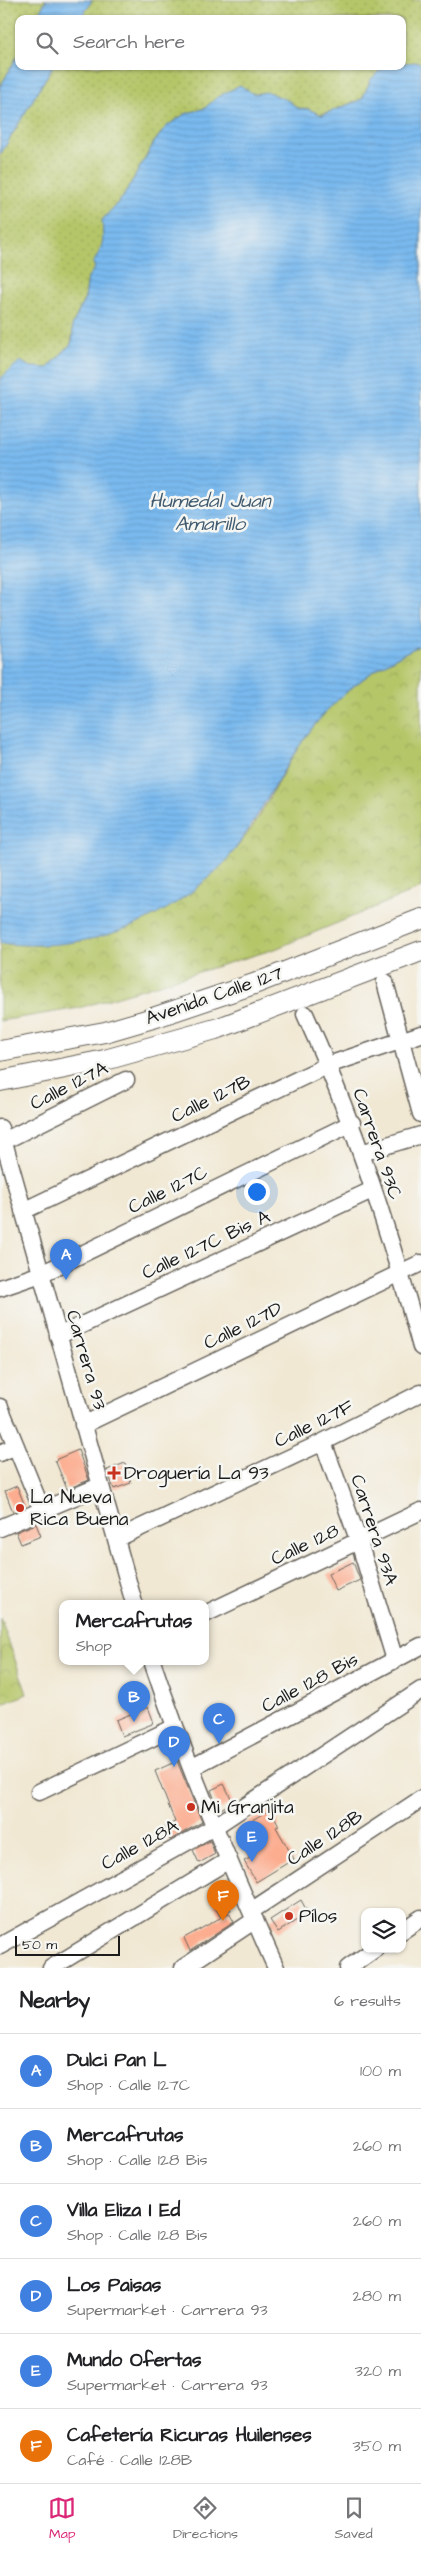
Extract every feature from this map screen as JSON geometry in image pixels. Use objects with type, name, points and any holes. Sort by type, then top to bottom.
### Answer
[{"type":"main road","name":"Avenida Calle 127","points":[[0,1050],[105,1032],[153,1018],[254,984],[421,918]]},
{"type":"main road","name":"Avenida Calle 127","points":[[0,1081],[105,1060],[219,1028],[421,951]]},
{"type":"street","points":[[385,982],[421,1114]]},
{"type":"street","name":"Carrera 93C","points":[[305,1014],[352,1123],[372,1190],[400,1272],[421,1347]]},
{"type":"street","name":"Calle 127B","points":[[23,1211],[328,1065],[421,1034]]},
{"type":"street","name":"Calle 127A","points":[[2,1134],[126,1080]]},
{"type":"street","name":"Calle 127C","points":[[0,1288],[40,1274],[352,1123]]},
{"type":"street","name":"Carrera 93","points":[[2,1134],[6,1173],[23,1211],[133,1600]]},
{"type":"street","points":[[361,1153],[421,1135]]},
{"type":"street","name":"Calle 127C Bis A","points":[[58,1336],[372,1190]]},
{"type":"street","name":"Calle 127D","points":[[83,1425],[421,1263]]},
{"type":"street","name":"Calle 127F","points":[[116,1539],[323,1442],[421,1393]]},
{"type":"street","points":[[0,1407],[42,1510]]},
{"type":"street","name":"Carrera 93A","points":[[323,1442],[359,1542],[395,1660]]},
{"type":"street","points":[[0,1453],[16,1446]]},
{"type":"street","points":[[0,1528],[100,1486]]},
{"type":"street","name":"Calle 128","points":[[209,1612],[421,1511]]},
{"type":"street","name":"Calle 128 Bis","points":[[191,1768],[421,1646]]},
{"type":"street","points":[[153,1665],[214,1827],[273,1967]]},
{"type":"street","name":"Calle 128A","points":[[0,1946],[214,1827],[421,1690]]},
{"type":"street","points":[[39,1792],[175,1727]]},
{"type":"street","name":"Calle 128B","points":[[183,1968],[253,1916],[421,1799]]},
{"type":"street","points":[[50,1968],[228,1860]]},
{"type":"street","points":[[406,1928],[421,1918]]},
{"type":"street","points":[[348,1968],[369,1953]]},
{"type":"green space","points":[[0,0],[46,0],[38,15],[15,15],[15,60],[0,87]]},
{"type":"green space","points":[[92,0],[421,0],[421,64],[406,63],[406,15],[83,15]]},
{"type":"green space","points":[[51,70],[380,70],[371,79],[362,99],[321,115],[308,109],[297,108],[289,101],[271,94],[253,95],[236,87],[205,108],[185,114],[167,126],[155,141],[123,197],[102,220],[105,239],[95,268],[88,277],[85,298],[75,319],[71,344],[48,368],[31,367],[0,379],[0,155]]},
{"type":"green space","points":[[421,645],[421,888],[275,949],[79,1008],[0,1021],[0,943],[37,945],[74,941],[109,934],[142,921],[174,904],[203,883],[229,857],[252,827],[302,742],[327,711],[370,674],[386,663]]},
{"type":"green space","points":[[0,1617],[27,1694],[0,1705]]},
{"type":"water","points":[[46,0],[92,0],[83,15],[38,15]]},
{"type":"water","points":[[15,60],[15,70],[51,70],[0,155],[0,87]]},
{"type":"water","name":"Humedal Juan Amarillo","points":[[418,62],[421,64],[421,645],[386,663],[370,674],[326,711],[302,742],[237,847],[217,870],[179,901],[156,915],[107,935],[81,941],[54,944],[0,943],[0,379],[20,361],[31,367],[48,368],[71,344],[73,336],[72,326],[85,298],[88,277],[95,268],[93,263],[100,251],[103,237],[102,220],[123,197],[155,141],[167,126],[185,114],[205,108],[216,98],[240,85],[253,94],[268,92],[289,101],[297,108],[308,109],[322,115],[362,99],[371,79],[380,70],[406,70],[406,63]]},
{"type":"building","points":[[78,1450],[89,1480],[67,1489],[55,1460]]},
{"type":"building","points":[[125,1463],[131,1483],[114,1489],[107,1470]]},
{"type":"building","points":[[17,1486],[25,1506],[13,1512],[5,1491]]},
{"type":"building","points":[[36,1524],[41,1536],[21,1544],[16,1532]]},
{"type":"building","points":[[353,1562],[360,1580],[336,1591],[328,1574]]},
{"type":"building","points":[[148,1707],[153,1720],[152,1724],[122,1736],[116,1720]]},
{"type":"building","points":[[177,1761],[202,1822],[170,1840],[164,1827],[175,1822],[155,1771]]},
{"type":"building","points":[[224,1784],[233,1802],[219,1810],[211,1790]]},
{"type":"building","points":[[271,1809],[279,1826],[276,1827],[294,1859],[256,1882],[244,1861],[250,1858],[235,1830]]},
{"type":"building","points":[[210,1841],[215,1854],[199,1863],[193,1850]]},
{"type":"building","points":[[224,1898],[231,1910],[220,1916],[213,1904]]},
{"type":"building","name":"Pílos","points":[[301,1900],[308,1913],[278,1932],[270,1920]]},
{"type":"building","points":[[229,1913],[234,1922],[190,1951],[184,1938]]},
{"type":"place","name":"Dulci Pan L","points":[[66,1280]]},
{"type":"place","name":"Droguería La 93","points":[[114,1473]]},
{"type":"place","name":"La Nueva Rica Buena","points":[[20,1508]]},
{"type":"place","name":"Mercafrutas","points":[[134,1722]]},
{"type":"place","name":"Villa Eliza I Ed","points":[[219,1744]]},
{"type":"place","name":"Los Paisas","points":[[174,1767]]},
{"type":"place","name":"Mi Granjita","points":[[191,1807]]},
{"type":"place","name":"Mundo Ofertas","points":[[252,1862]]},
{"type":"place","name":"Pílos","points":[[289,1916]]},
{"type":"place","name":"Cafetería Ricuras Huilenses","points":[[223,1921]]}]
